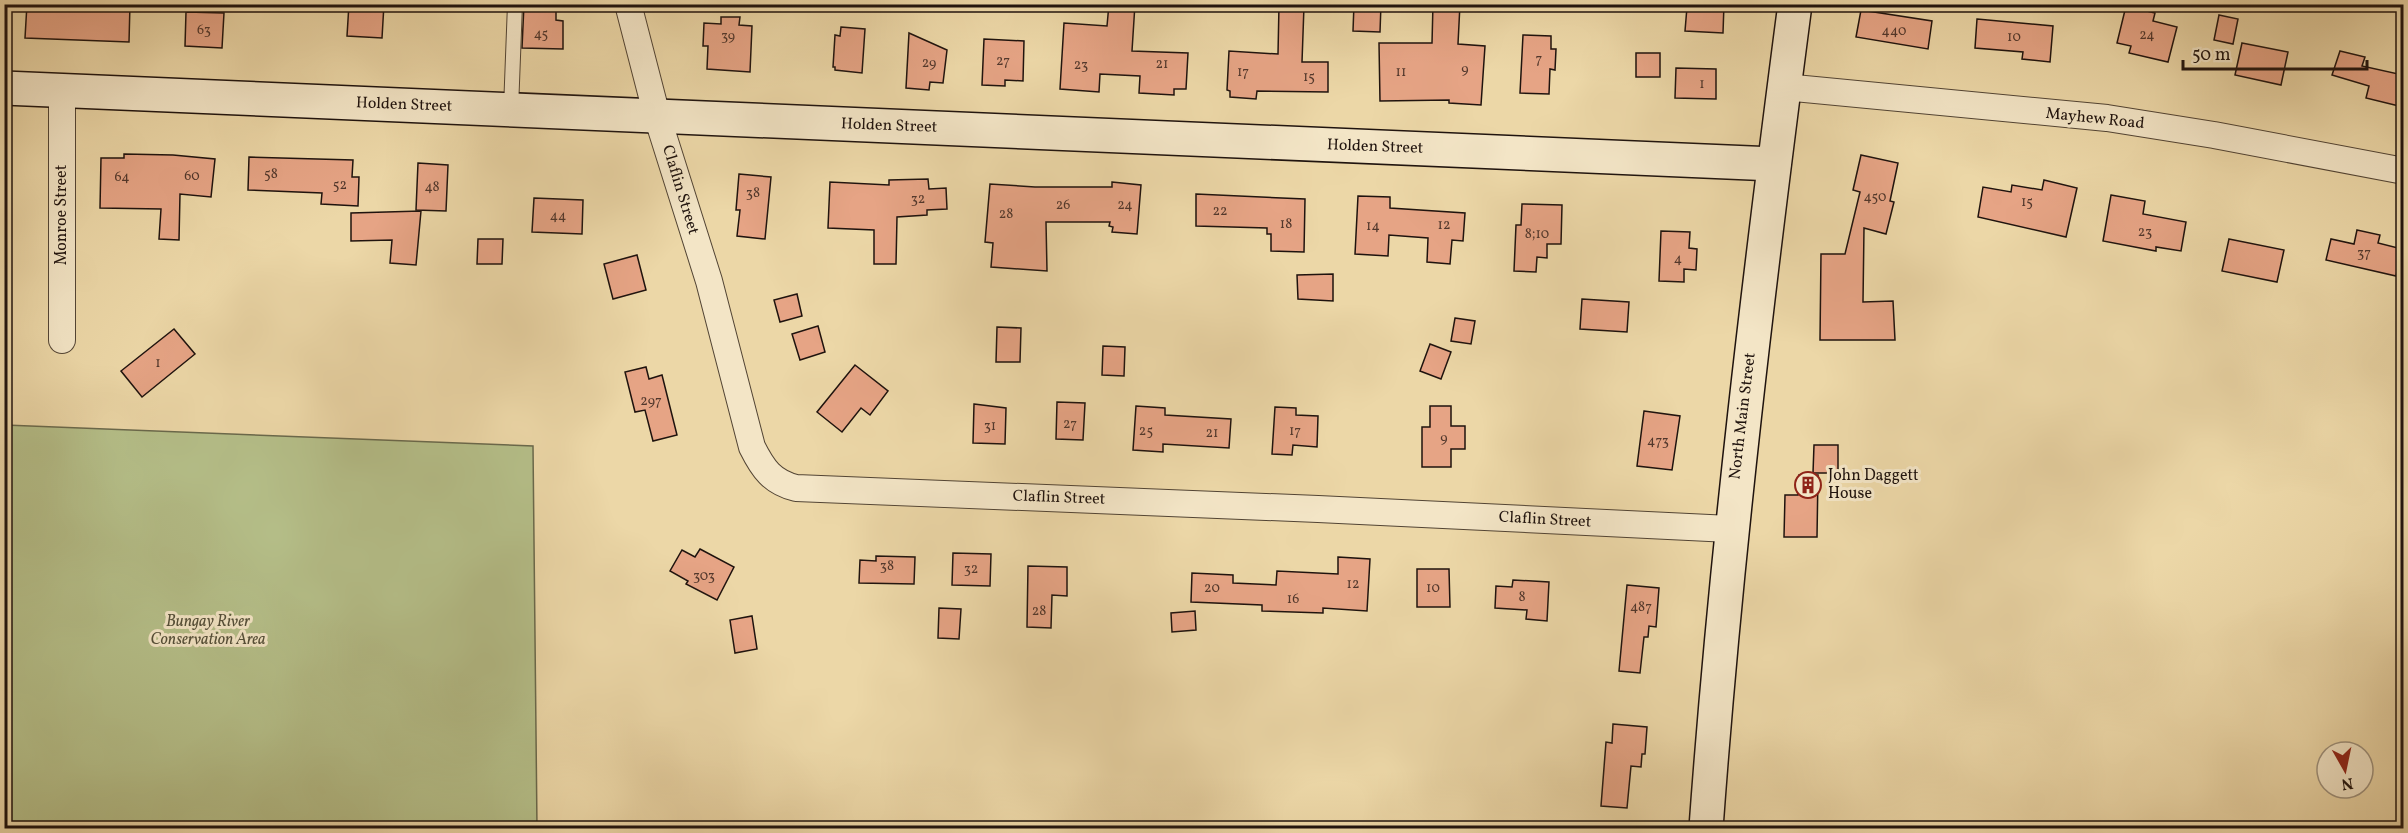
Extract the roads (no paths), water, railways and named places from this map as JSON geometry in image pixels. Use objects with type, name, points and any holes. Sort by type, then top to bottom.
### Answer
[{"type":"main road","name":"North Main Street","points":[[1706,828],[1730,529],[1795,4]]},
{"type":"main road","name":"Holden Street","points":[[4,88],[1774,164]]},
{"type":"street","points":[[628,4],[657,116]]},
{"type":"street","name":"Mayhew Road","points":[[1784,87],[2107,118],[2225,137],[2403,171]]},
{"type":"street","name":"Monroe Street","points":[[62,90],[62,340]]},
{"type":"street","name":"Claflin Street","points":[[657,116],[709,281],[752,447],[759,460],[780,484],[796,488],[1329,509],[1730,529]]},
{"type":"lane","points":[[511,109],[515,4]]},
{"type":"place","name":"John Daggett House","points":[[1808,485]]},
{"type":"park label","name":"Bungay River Conservation Area","points":[[208,631]]}]
